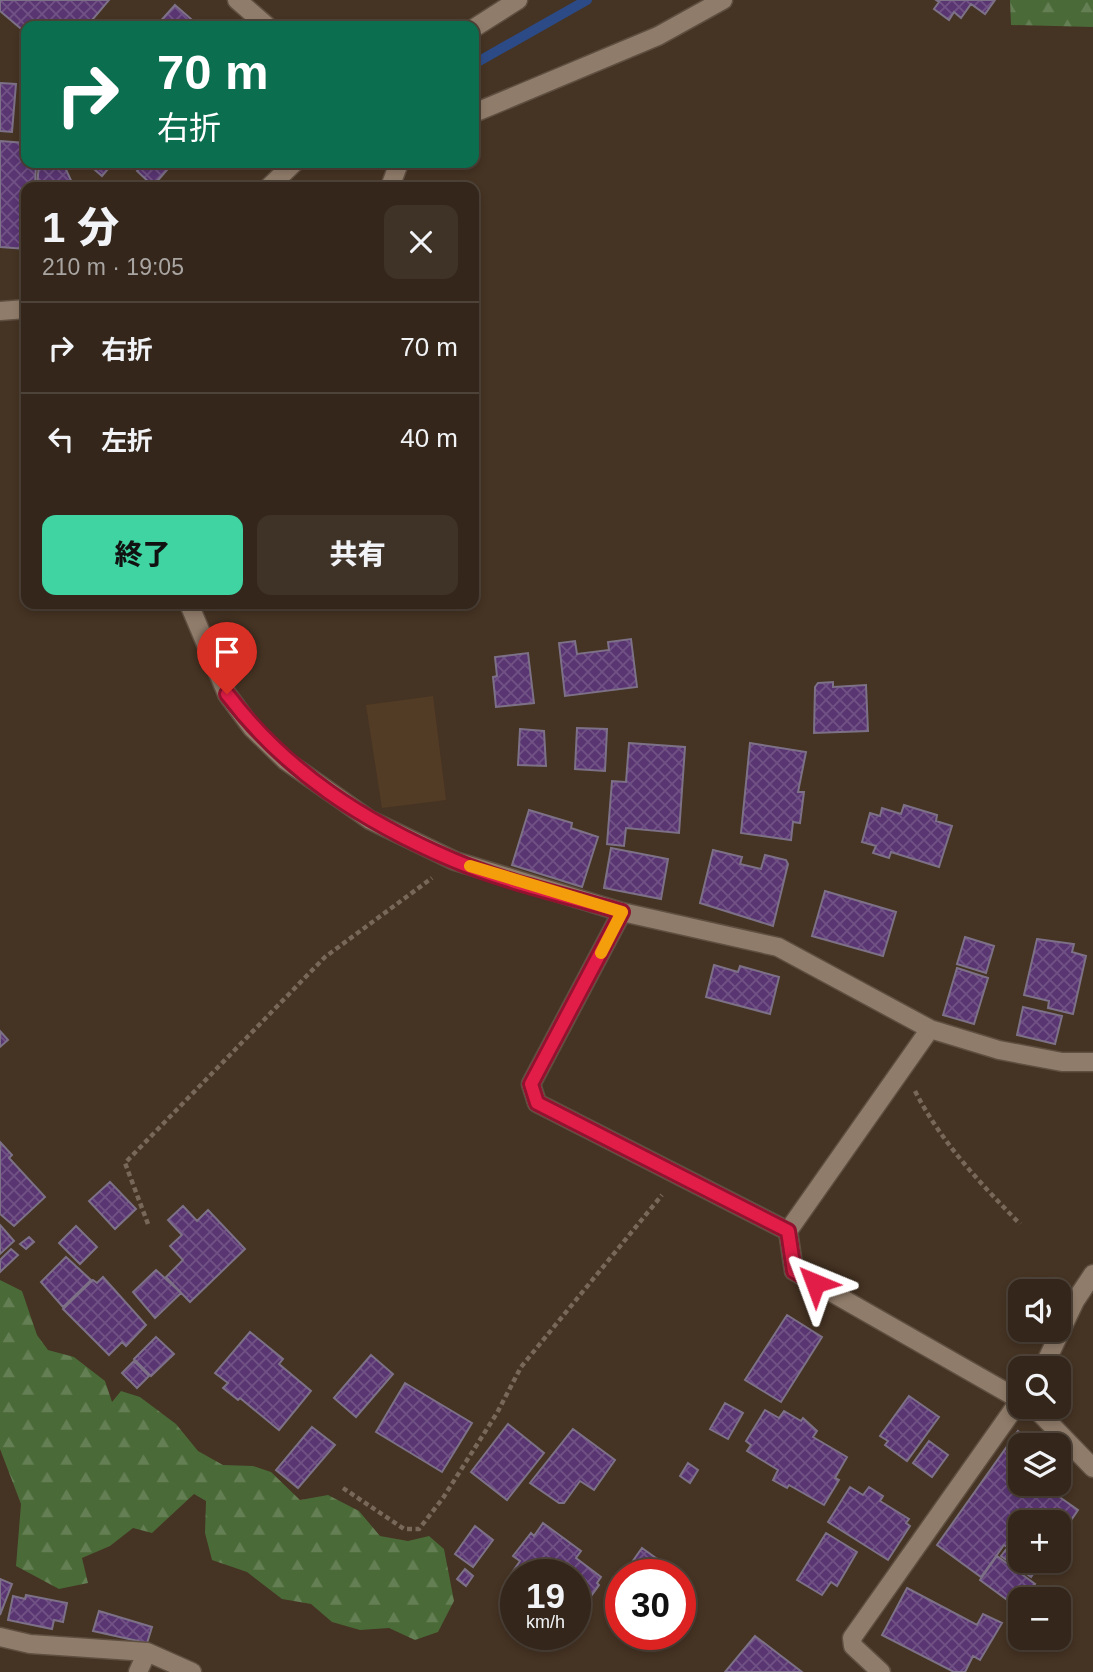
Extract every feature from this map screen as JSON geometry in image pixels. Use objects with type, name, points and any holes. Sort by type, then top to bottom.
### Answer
[{"type":"street","points":[[237,0],[261,21]]},
{"type":"street","points":[[479,25],[518,0]]},
{"type":"street","points":[[479,111],[658,36],[723,0]]},
{"type":"street","points":[[274,182],[290,168]]},
{"type":"street","points":[[0,311],[21,309]]},
{"type":"street","points":[[191,609],[227,694],[252,727],[286,761],[370,820],[455,861],[622,912],[778,947],[930,1029],[999,1050],[1062,1062],[1093,1062]]},
{"type":"street","points":[[622,912],[531,1084],[537,1103],[788,1231]]},
{"type":"street","points":[[930,1029],[788,1231],[794,1271],[1008,1393]]},
{"type":"street","points":[[1049,1356],[1075,1301],[1093,1274]]},
{"type":"street","points":[[881,1672],[853,1646],[852,1638],[1008,1417]]},
{"type":"street","points":[[1046,1419],[1093,1468]]},
{"type":"street","points":[[0,1637],[30,1644],[147,1652],[192,1672]]},
{"type":"street","points":[[138,1672],[147,1652]]},
{"type":"path","points":[[148,1224],[125,1163],[326,957],[455,861]]},
{"type":"path","points":[[904,1067],[944,1139],[978,1181],[1020,1224]]},
{"type":"path","points":[[343,1488],[404,1529],[419,1529],[443,1498],[497,1413],[521,1367],[677,1175]]},
{"type":"shaded area","points":[[433,696],[446,800],[382,808],[366,705]]},
{"type":"green space","points":[[1010,0],[1093,0],[1093,27],[1011,25]]},
{"type":"green space","points":[[0,1280],[22,1291],[37,1335],[48,1350],[74,1357],[105,1381],[112,1402],[121,1391],[140,1397],[176,1424],[198,1451],[223,1465],[253,1466],[271,1472],[300,1500],[328,1495],[359,1511],[380,1536],[408,1541],[429,1536],[444,1549],[454,1601],[438,1632],[415,1640],[389,1628],[360,1630],[332,1622],[311,1604],[282,1599],[247,1572],[212,1560],[205,1533],[206,1501],[194,1494],[152,1533],[133,1528],[110,1546],[82,1558],[88,1583],[59,1589],[16,1566],[21,1504],[0,1449]]},
{"type":"building","points":[[0,0],[109,0],[91,21],[21,21],[21,29],[0,11]]},
{"type":"building","points":[[936,0],[995,0],[985,14],[971,4],[961,18],[954,12],[949,20],[934,9],[939,2]]},
{"type":"building","points":[[175,5],[193,21],[161,21]]},
{"type":"building","points":[[0,83],[16,84],[12,132],[0,131]]},
{"type":"building","points":[[0,141],[21,143],[21,168],[36,168],[35,182],[21,182],[21,249],[0,247]]},
{"type":"building","points":[[39,168],[65,168],[72,182],[37,182]]},
{"type":"building","points":[[93,168],[109,168],[102,176]]},
{"type":"building","points":[[140,168],[169,168],[156,182],[149,182],[137,171]]},
{"type":"building","points":[[631,639],[637,687],[565,696],[559,643],[575,641],[577,654],[609,650],[608,642]]},
{"type":"building","points":[[528,653],[534,703],[496,707],[493,677],[497,676],[495,657]]},
{"type":"building","points":[[833,682],[833,687],[866,685],[868,731],[814,733],[815,687],[818,683]]},
{"type":"building","points":[[577,728],[607,729],[605,771],[575,769]]},
{"type":"building","points":[[520,729],[544,731],[546,766],[518,765]]},
{"type":"building","points":[[629,743],[685,747],[679,833],[626,828],[624,846],[607,844],[612,781],[626,782]]},
{"type":"building","points":[[750,743],[806,752],[798,792],[804,792],[800,823],[793,822],[791,840],[741,833]]},
{"type":"building","points":[[904,805],[937,815],[936,821],[952,826],[939,867],[891,852],[889,858],[873,853],[876,846],[862,842],[870,813],[880,816],[882,808],[901,814]]},
{"type":"building","points":[[529,810],[572,823],[571,828],[598,837],[582,887],[512,865]]},
{"type":"building","points":[[611,848],[668,859],[661,899],[604,888]]},
{"type":"building","points":[[713,850],[742,857],[740,864],[761,869],[765,855],[786,860],[788,864],[773,926],[700,903]]},
{"type":"building","points":[[825,891],[896,912],[883,956],[812,936]]},
{"type":"building","points":[[965,937],[994,946],[986,973],[957,964]]},
{"type":"building","points":[[1037,939],[1074,944],[1072,952],[1086,956],[1073,1014],[1048,1008],[1049,1001],[1024,995]]},
{"type":"building","points":[[714,965],[738,972],[740,966],[779,977],[770,1014],[706,997]]},
{"type":"building","points":[[957,968],[988,978],[974,1024],[943,1015]]},
{"type":"building","points":[[1023,1007],[1062,1016],[1055,1044],[1017,1035]]},
{"type":"building","points":[[0,1031],[8,1040],[0,1047]]},
{"type":"building","points":[[0,1142],[12,1155],[9,1158],[45,1197],[14,1226],[0,1214]]},
{"type":"building","points":[[110,1182],[136,1209],[115,1229],[89,1201]]},
{"type":"building","points":[[183,1206],[197,1221],[208,1210],[245,1249],[190,1302],[166,1277],[183,1260],[170,1246],[182,1235],[168,1220]]},
{"type":"building","points":[[0,1225],[14,1241],[0,1254]]},
{"type":"building","points":[[76,1226],[97,1247],[80,1264],[59,1243]]},
{"type":"building","points":[[29,1237],[34,1242],[26,1249],[20,1244]]},
{"type":"building","points":[[11,1249],[18,1255],[0,1272],[0,1260]]},
{"type":"building","points":[[66,1257],[91,1280],[63,1307],[41,1282]]},
{"type":"building","points":[[156,1270],[181,1293],[155,1318],[133,1292]]},
{"type":"building","points":[[103,1277],[146,1325],[126,1346],[122,1342],[109,1355],[63,1309],[93,1280],[97,1283]]},
{"type":"building","points":[[787,1315],[822,1337],[781,1402],[745,1380]]},
{"type":"building","points":[[250,1332],[283,1359],[279,1364],[311,1391],[279,1430],[240,1398],[238,1400],[223,1388],[228,1383],[215,1373]]},
{"type":"building","points":[[156,1337],[174,1354],[151,1376],[134,1359]]},
{"type":"building","points":[[371,1355],[393,1374],[356,1417],[334,1398]]},
{"type":"building","points":[[134,1361],[149,1376],[137,1388],[122,1373]]},
{"type":"building","points":[[405,1383],[472,1423],[442,1472],[376,1432]]},
{"type":"building","points":[[909,1396],[939,1417],[907,1461],[885,1445],[888,1441],[880,1436]]},
{"type":"building","points":[[725,1403],[743,1413],[728,1439],[710,1429]]},
{"type":"building","points":[[765,1410],[779,1418],[784,1411],[801,1421],[803,1418],[817,1431],[813,1437],[847,1457],[835,1478],[839,1480],[824,1505],[789,1485],[787,1488],[773,1480],[778,1470],[747,1451],[751,1445],[746,1441]]},
{"type":"building","points":[[508,1424],[544,1453],[507,1500],[471,1472]]},
{"type":"building","points":[[312,1427],[335,1445],[298,1488],[276,1470]]},
{"type":"building","points":[[573,1429],[615,1460],[594,1490],[580,1481],[564,1503],[559,1503],[530,1483]]},
{"type":"building","points":[[929,1441],[948,1455],[932,1477],[913,1463]]},
{"type":"building","points":[[1008,1445],[1008,1496],[1058,1496],[1078,1510],[1071,1520],[1071,1510],[1008,1510],[1008,1547],[1004,1545],[981,1577],[937,1545]]},
{"type":"building","points":[[688,1463],[698,1470],[690,1483],[680,1476]]},
{"type":"building","points":[[850,1487],[863,1495],[869,1487],[883,1496],[880,1501],[909,1519],[906,1523],[910,1526],[888,1560],[828,1522]]},
{"type":"building","points":[[543,1523],[581,1551],[577,1559],[517,1559],[513,1556],[531,1533],[534,1536]]},
{"type":"building","points":[[475,1526],[493,1540],[473,1567],[455,1554]]},
{"type":"building","points":[[826,1533],[857,1552],[837,1586],[831,1582],[822,1595],[797,1580]]},
{"type":"building","points":[[1008,1547],[1008,1561],[1001,1556]]},
{"type":"building","points":[[642,1548],[657,1559],[634,1559]]},
{"type":"building","points":[[997,1556],[1008,1564],[1008,1573],[1020,1573],[1035,1584],[1033,1587],[1008,1587],[1008,1600],[980,1580]]},
{"type":"building","points":[[465,1569],[473,1576],[466,1586],[457,1579]]},
{"type":"building","points":[[591,1569],[601,1577],[597,1583],[599,1585],[591,1596]]},
{"type":"building","points":[[0,1579],[12,1584],[0,1615]]},
{"type":"building","points":[[907,1588],[977,1625],[983,1614],[1002,1623],[980,1660],[973,1656],[965,1672],[954,1672],[882,1635]]},
{"type":"building","points":[[26,1595],[67,1603],[63,1622],[54,1620],[52,1629],[8,1620],[13,1596],[25,1599]]},
{"type":"building","points":[[99,1611],[152,1627],[147,1643],[93,1631]]},
{"type":"building","points":[[755,1636],[802,1672],[725,1672]]},
{"type":"waterway","points":[[479,61],[587,0]]},
{"type":"slow traffic","points":[[470,866],[622,912],[601,953]]},
{"type":"route","points":[[227,694],[252,727],[286,761],[330,795],[370,820],[455,861],[622,912],[531,1084],[537,1103],[788,1231],[794,1271],[815,1283]]}]
